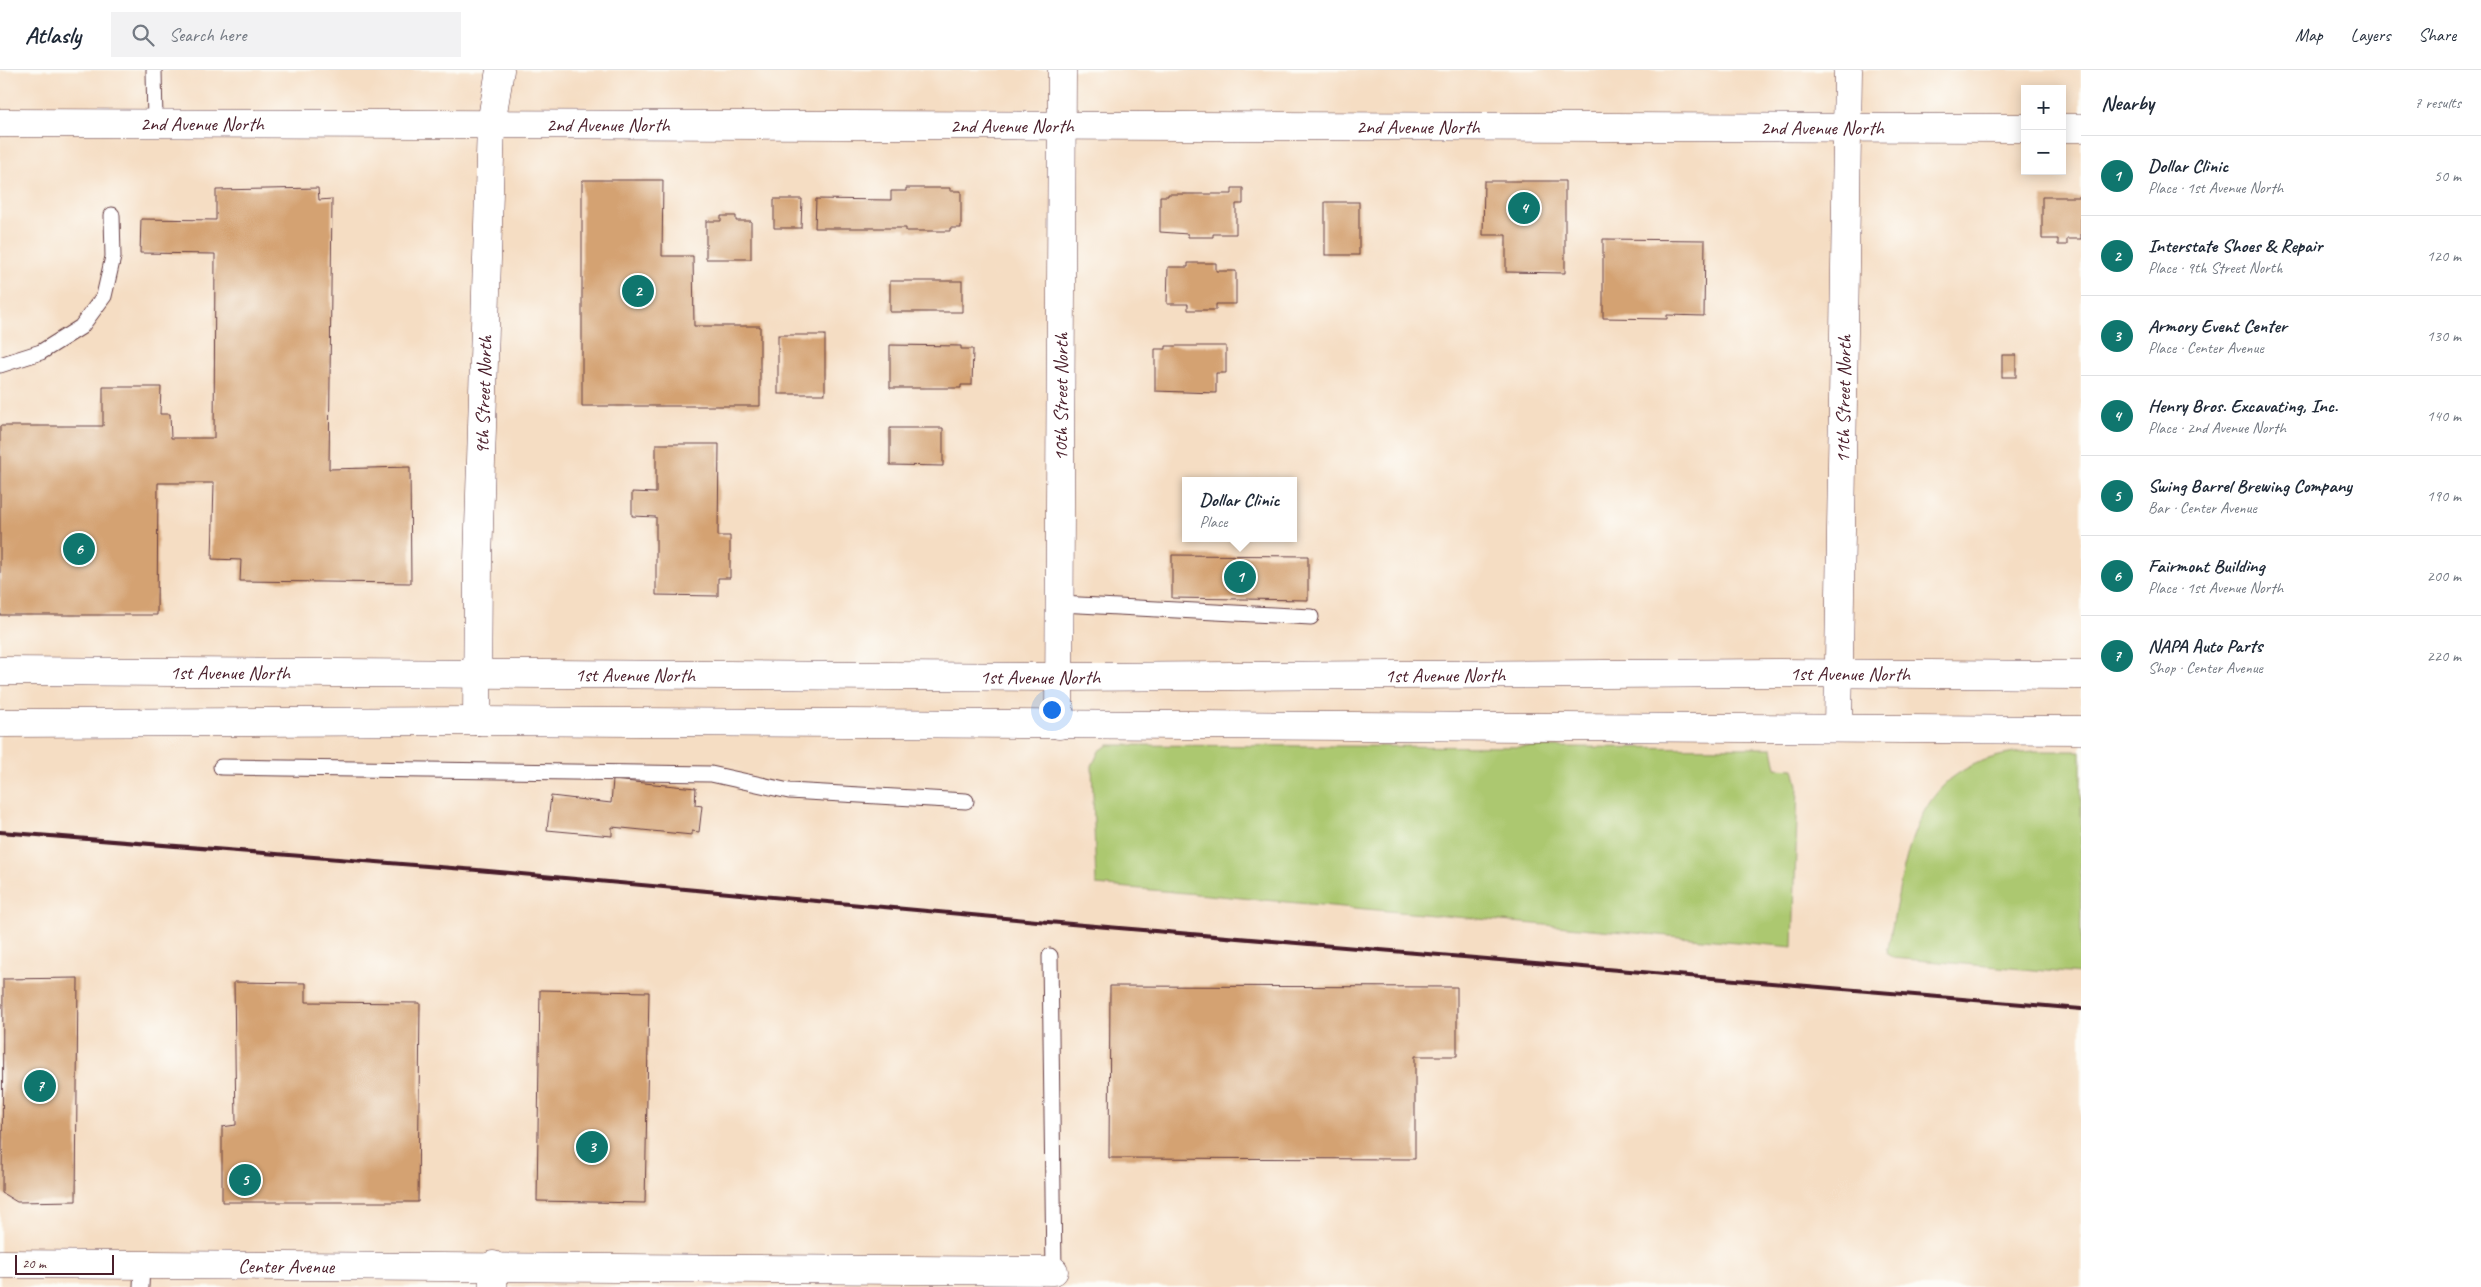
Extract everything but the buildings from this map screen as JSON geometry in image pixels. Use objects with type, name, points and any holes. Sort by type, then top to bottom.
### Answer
[{"type":"street","name":"9th Street North","points":[[477,721],[478,562],[491,124],[500,70]]},
{"type":"street","name":"10th Street North","points":[[1059,725],[1062,70]]},
{"type":"street","name":"11th Street North","points":[[1838,728],[1848,70]]},
{"type":"street","name":"2nd Avenue North","points":[[0,123],[2021,128]]},
{"type":"street","points":[[2066,128],[2081,128]]},
{"type":"street","name":"1st Avenue North","points":[[0,671],[1059,678],[1839,673],[2081,675]]},
{"type":"street","points":[[0,723],[477,721],[2081,730]]},
{"type":"street","name":"Center Avenue","points":[[0,1264],[141,1276],[1054,1279]]},
{"type":"lane","points":[[154,70],[156,123]]},
{"type":"lane","points":[[0,365],[40,352],[81,327],[104,296],[113,258],[112,215]]},
{"type":"lane","points":[[1060,604],[1311,617]]},
{"type":"lane","points":[[221,767],[711,774],[789,791],[966,801]]},
{"type":"lane","points":[[1050,956],[1054,1279]]},
{"type":"green space","points":[[1109,745],[1772,748],[1776,768],[1794,769],[1798,785],[1793,947],[1096,885],[1092,766],[1099,751]]},
{"type":"green space","points":[[2035,751],[2081,751],[2081,974],[1893,958],[1887,953],[1901,880],[1921,817],[1938,792],[1961,771],[1993,758]]},
{"type":"railway","points":[[0,832],[477,870],[1048,922],[2081,1009]]},
{"type":"place","name":"Henry Bros. Excavating, Inc.","points":[[1524,208]]},
{"type":"place","name":"Interstate Shoes & Repair","points":[[638,291]]},
{"type":"place","name":"Fairmont Building","points":[[79,549]]},
{"type":"place","name":"Dollar Clinic","points":[[1240,577]]},
{"type":"place","name":"NAPA Auto Parts","points":[[40,1086]]},
{"type":"place","name":"Armory Event Center","points":[[592,1147]]},
{"type":"place","name":"Swing Barrel Brewing Company","points":[[245,1180]]}]
